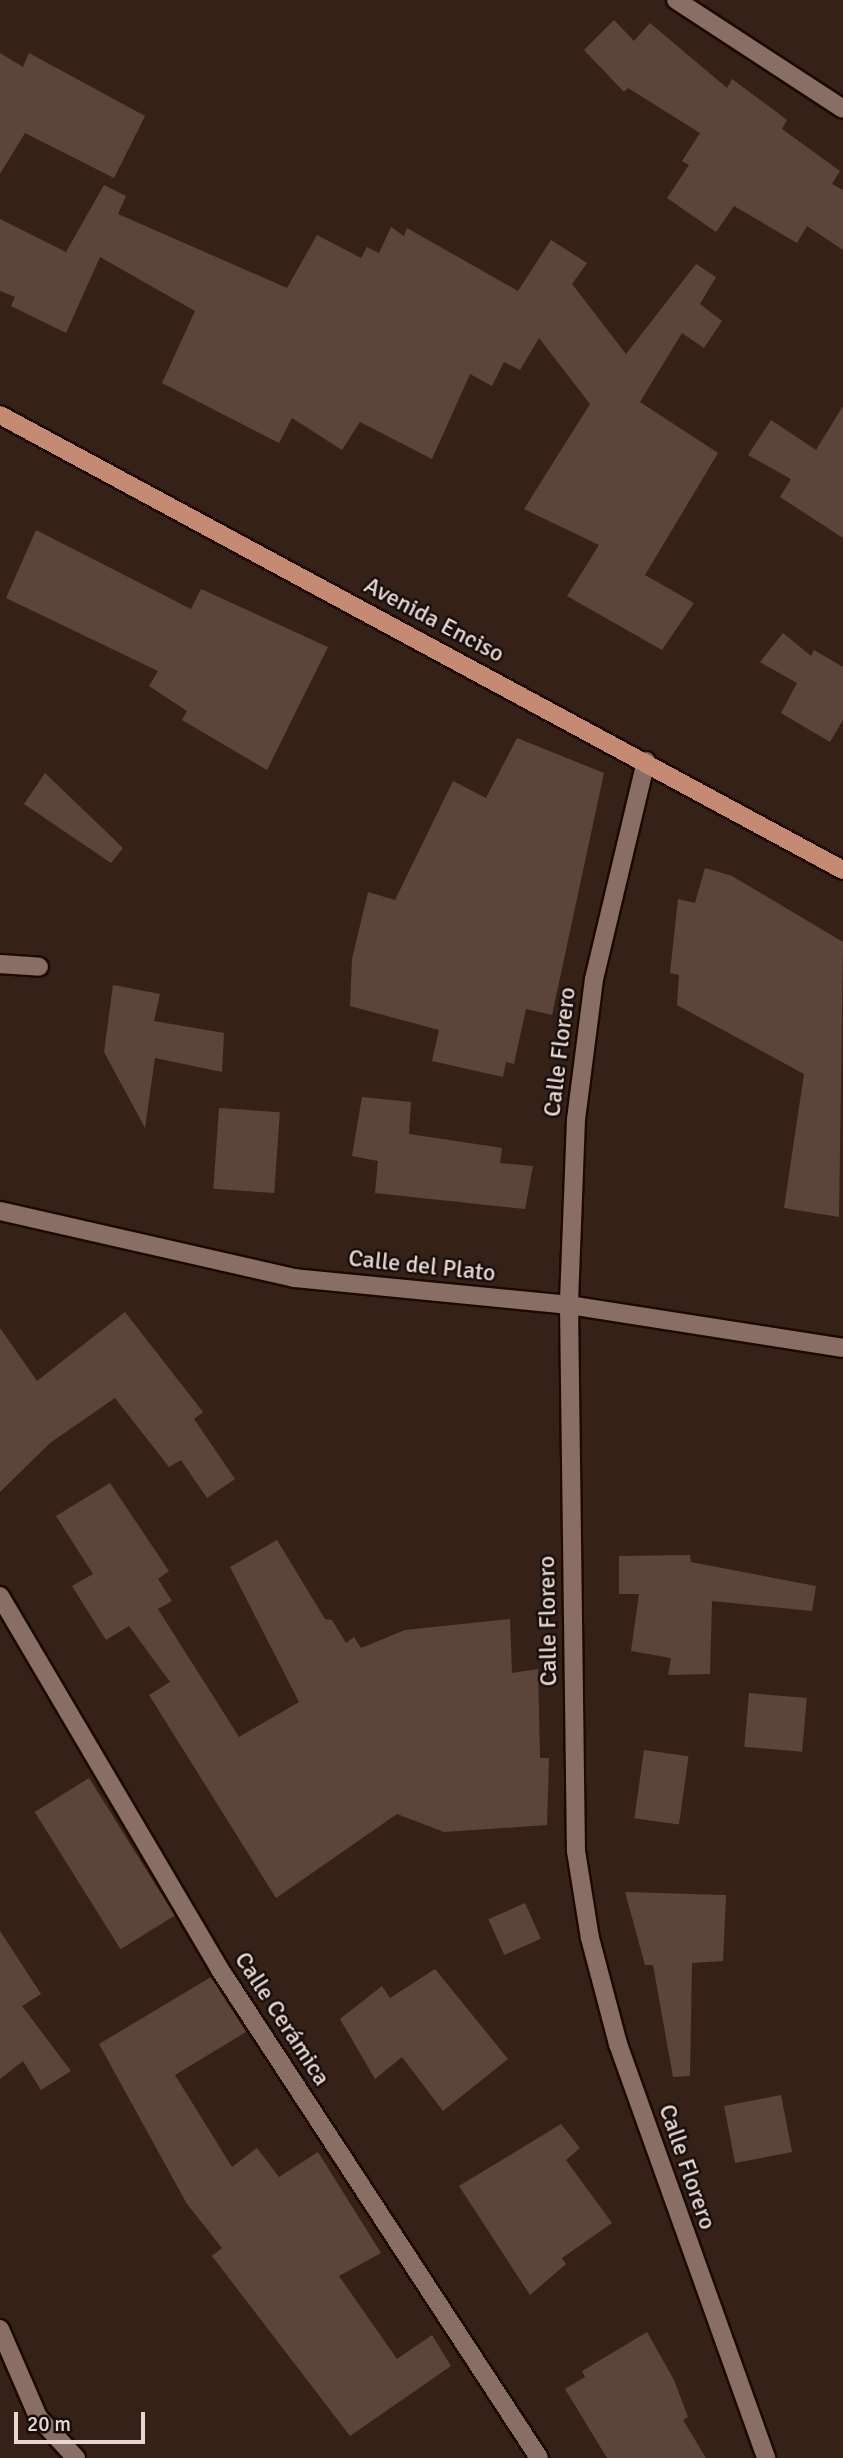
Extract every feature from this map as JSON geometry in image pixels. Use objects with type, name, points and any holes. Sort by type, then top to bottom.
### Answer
[{"type":"main road","name":"Avenida Enciso","points":[[0,415],[646,761],[843,870]]},
{"type":"street","points":[[676,0],[843,108]]},
{"type":"street","name":"Calle Florero","points":[[646,761],[594,979],[576,1119],[569,1305],[576,1851],[590,1938],[656,2158],[766,2458]]},
{"type":"street","points":[[0,964],[39,967]]},
{"type":"street","name":"Calle del Plato","points":[[0,1211],[294,1278],[569,1305],[843,1348]]},
{"type":"street","name":"Calle Cerámica","points":[[0,1596],[219,1968],[539,2458]]},
{"type":"street","points":[[0,2329],[38,2417],[76,2458]]},
{"type":"building","points":[[614,20],[634,41],[650,23],[727,88],[732,79],[787,120],[782,129],[840,171],[832,184],[843,190],[843,250],[807,226],[797,243],[734,206],[716,232],[667,198],[689,165],[682,161],[700,133],[628,88],[624,92],[584,50]]},
{"type":"building","points":[[0,53],[23,67],[29,53],[145,116],[114,178],[25,133],[0,174]]},
{"type":"building","points":[[104,185],[126,196],[118,214],[287,288],[317,235],[361,258],[367,247],[379,253],[391,227],[404,236],[407,228],[518,291],[551,240],[587,263],[572,284],[626,354],[696,264],[716,277],[700,304],[722,321],[704,348],[682,333],[640,402],[718,453],[645,575],[694,603],[662,650],[567,596],[599,545],[524,509],[590,404],[539,338],[520,370],[504,362],[492,386],[470,374],[432,459],[360,422],[342,450],[292,418],[279,443],[162,383],[195,311],[100,257],[66,333],[11,306],[15,297],[0,291],[0,219],[66,252]]},
{"type":"building","points":[[843,406],[843,538],[780,497],[791,479],[748,455],[771,420],[816,450]]},
{"type":"building","points":[[36,530],[191,609],[201,589],[328,647],[267,770],[182,720],[187,711],[149,686],[158,671],[6,598]]},
{"type":"building","points":[[783,633],[811,656],[814,650],[843,667],[843,720],[830,742],[781,713],[797,683],[760,662]]},
{"type":"building","points":[[517,738],[604,773],[552,1015],[526,1009],[514,1064],[506,1062],[503,1077],[432,1061],[439,1030],[350,1006],[352,959],[368,892],[395,900],[453,781],[486,798]]},
{"type":"building","points":[[45,773],[123,848],[111,863],[24,804]]},
{"type":"building","points":[[705,868],[732,876],[843,942],[839,1217],[784,1208],[804,1074],[677,1005],[679,975],[670,973],[678,899],[695,903]]},
{"type":"building","points":[[113,985],[160,994],[154,1021],[224,1033],[222,1072],[155,1058],[145,1128],[104,1052]]},
{"type":"building","points":[[362,1097],[411,1102],[409,1134],[502,1148],[500,1163],[533,1166],[525,1209],[375,1193],[378,1161],[352,1156]]},
{"type":"building","points":[[219,1108],[280,1112],[274,1193],[213,1189]]},
{"type":"building","points":[[125,1312],[203,1412],[194,1419],[235,1479],[207,1498],[181,1460],[169,1467],[115,1398],[50,1443],[0,1492],[0,1328],[37,1381]]},
{"type":"building","points":[[110,1483],[169,1571],[158,1579],[172,1601],[158,1609],[239,1737],[299,1702],[230,1567],[277,1540],[325,1619],[332,1620],[346,1643],[354,1637],[361,1648],[405,1630],[510,1619],[512,1673],[538,1669],[540,1758],[549,1758],[547,1825],[444,1832],[397,1814],[276,1898],[149,1695],[170,1682],[129,1626],[106,1640],[72,1586],[93,1574],[56,1516]]},
{"type":"building","points":[[690,1555],[691,1562],[816,1586],[812,1611],[712,1601],[710,1674],[668,1675],[671,1658],[631,1651],[639,1594],[619,1594],[619,1556]]},
{"type":"building","points":[[749,1693],[807,1698],[802,1752],[744,1747]]},
{"type":"building","points":[[644,1750],[689,1756],[679,1825],[634,1818]]},
{"type":"building","points":[[89,1778],[175,1915],[121,1949],[35,1812]]},
{"type":"building","points":[[625,1892],[726,1895],[723,1961],[692,1963],[690,2076],[673,2077],[653,1965],[645,1965]]},
{"type":"building","points":[[525,1903],[541,1939],[504,1955],[488,1919]]},
{"type":"building","points":[[0,1931],[41,1994],[22,2006],[71,2071],[41,2090],[23,2061],[0,2079]]},
{"type":"building","points":[[435,1969],[508,2059],[443,2111],[402,2057],[375,2079],[340,2019],[382,1986],[390,1998]]},
{"type":"building","points":[[211,1977],[246,2032],[175,2075],[232,2167],[257,2148],[279,2177],[318,2152],[381,2253],[339,2276],[397,2359],[432,2335],[451,2366],[350,2436],[212,2256],[222,2248],[187,2204],[99,2044]]},
{"type":"building","points":[[781,2095],[792,2152],[735,2163],[724,2106]]},
{"type":"building","points":[[561,2124],[580,2148],[566,2160],[612,2223],[562,2258],[566,2264],[530,2295],[459,2186]]},
{"type":"building","points":[[647,2332],[674,2380],[688,2417],[683,2420],[706,2458],[607,2458],[565,2389],[585,2377],[582,2371]]}]
